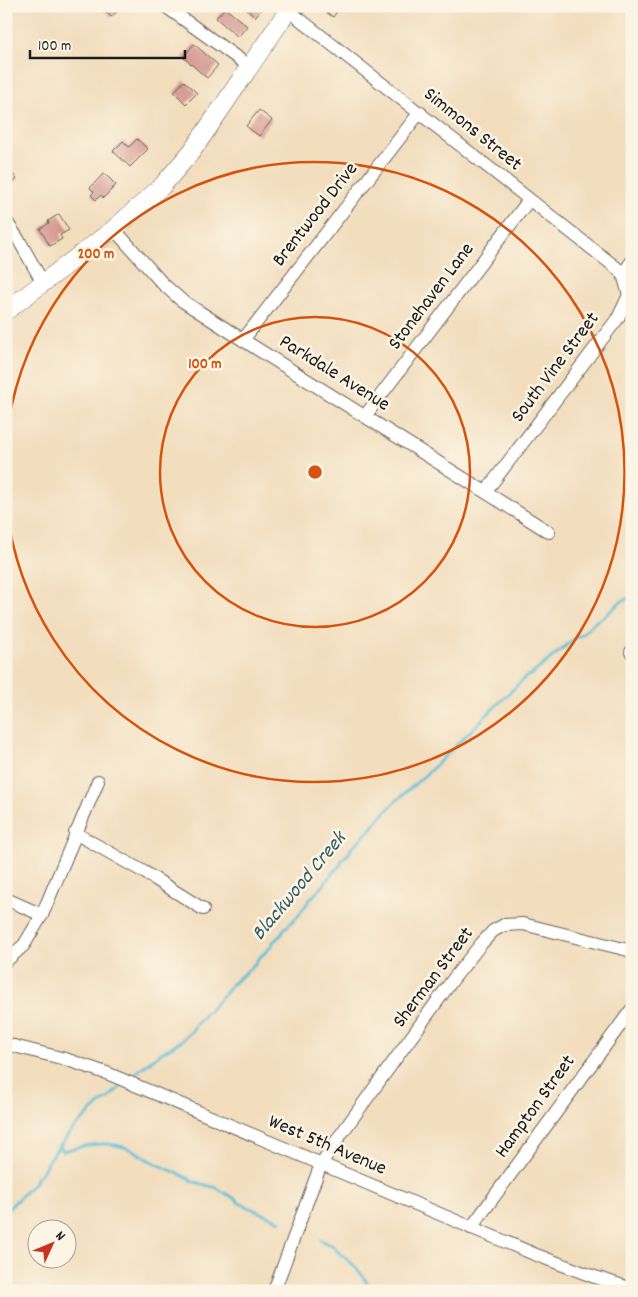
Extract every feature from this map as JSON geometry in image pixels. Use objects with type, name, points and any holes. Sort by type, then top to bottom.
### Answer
[{"type":"main road","points":[[6,311],[114,229],[155,193],[182,164],[207,130],[289,8]]},
{"type":"street","points":[[165,6],[250,67]]},
{"type":"street","name":"Simmons Street","points":[[289,8],[628,277]]},
{"type":"street","name":"Brentwood Drive","points":[[243,340],[420,112]]},
{"type":"street","name":"Stonehaven Lane","points":[[365,416],[529,200]]},
{"type":"street","points":[[6,221],[43,283]]},
{"type":"street","name":"Parkdale Avenue","points":[[114,229],[162,283],[182,300],[549,532]]},
{"type":"street","points":[[628,277],[632,261]]},
{"type":"street","name":"South Vine Street","points":[[486,491],[618,318],[629,295],[628,277]]},
{"type":"street","points":[[6,961],[24,945],[42,915],[98,781]]},
{"type":"street","points":[[75,833],[144,872],[203,909]]},
{"type":"street","points":[[6,899],[42,915]]},
{"type":"street","name":"Sherman Street","points":[[321,1164],[339,1136],[454,978],[493,932],[504,925],[523,924],[632,951]]},
{"type":"street","name":"Hampton Street","points":[[471,1228],[632,1009]]},
{"type":"street","name":"West 5th Avenue","points":[[6,1044],[65,1059],[109,1074],[534,1254],[632,1289]]},
{"type":"street","points":[[274,1291],[321,1164]]},
{"type":"building","points":[[100,6],[120,6],[121,8],[111,17]]},
{"type":"building","points":[[243,6],[264,6],[255,17]]},
{"type":"building","points":[[324,6],[341,6],[333,17],[322,9]]},
{"type":"building","points":[[225,8],[247,26],[238,37],[216,18]]},
{"type":"building","points":[[194,44],[218,65],[207,78],[183,57]]},
{"type":"building","points":[[184,81],[197,93],[186,104],[174,92]]},
{"type":"building","points":[[259,110],[272,120],[259,136],[246,126]]},
{"type":"building","points":[[137,139],[148,149],[130,167],[113,151],[123,141],[129,147]]},
{"type":"building","points":[[6,169],[17,179],[6,189]]},
{"type":"building","points":[[104,173],[116,185],[103,198],[101,195],[96,200],[91,195],[94,192],[90,188]]},
{"type":"building","points":[[59,214],[69,230],[60,235],[62,239],[50,246],[40,229]]},
{"type":"waterway","name":"Blackwood Creek","points":[[128,1079],[192,1031],[205,1013],[209,1011],[231,985],[272,946],[283,930],[297,917],[341,864],[351,848],[393,804],[435,766],[527,676],[531,675],[575,638],[582,635],[596,621],[622,601],[632,596]]},
{"type":"waterway","name":"Blackwood Creek","points":[[6,1211],[35,1182],[50,1158],[72,1130],[123,1084]]},
{"type":"waterway","points":[[59,1145],[63,1151],[88,1145],[104,1144],[130,1149],[191,1181],[215,1187],[239,1203],[280,1221]]},
{"type":"waterway","points":[[321,1240],[332,1245],[352,1264],[365,1279],[371,1291]]}]
